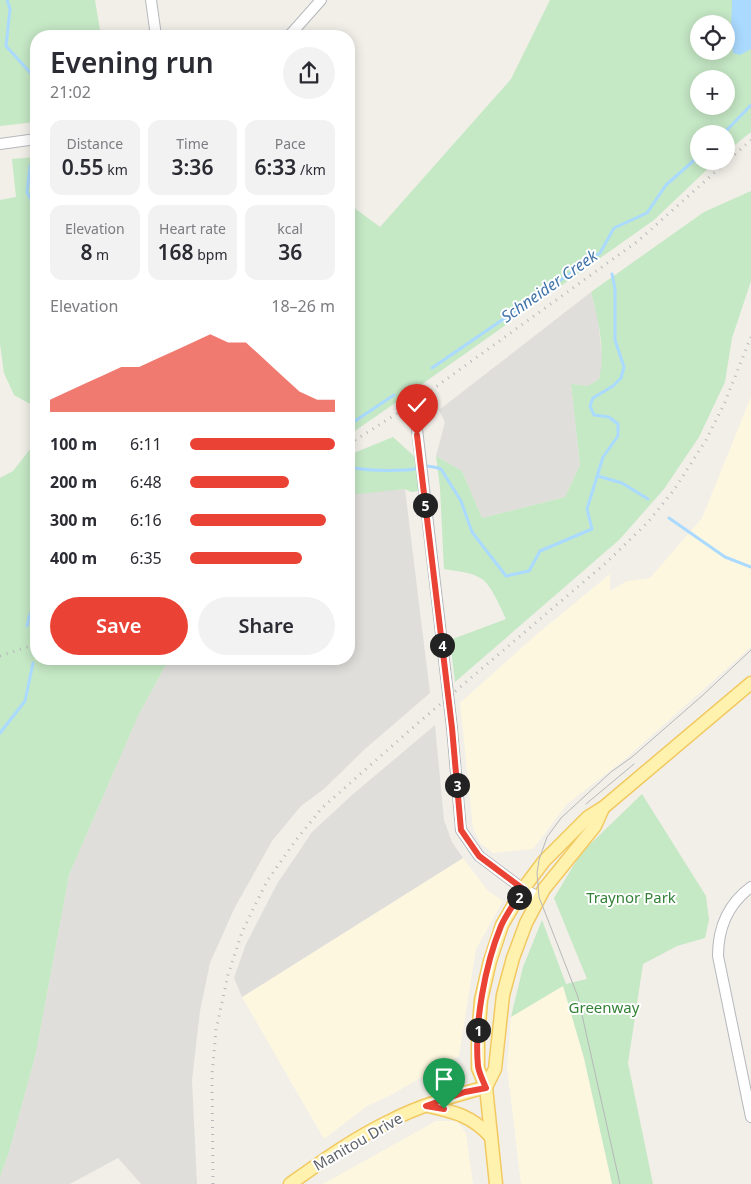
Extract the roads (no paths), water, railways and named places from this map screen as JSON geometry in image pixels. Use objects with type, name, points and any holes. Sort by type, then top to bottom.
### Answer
[{"type":"main road","points":[[496,1184],[486,1088],[478,1068],[478,1038],[481,1000],[490,961],[502,925],[523,889],[544,861],[588,817],[604,807],[751,683]]},
{"type":"main road","points":[[486,1088],[495,1069],[503,995],[512,958],[526,924],[544,889],[595,826],[604,807]]},
{"type":"main road","name":"Manitou Drive","points":[[290,1184],[380,1126],[465,1092],[486,1088]]},
{"type":"main road","points":[[426,1106],[461,1114],[476,1122],[491,1137]]},
{"type":"street","points":[[151,0],[155,30]]},
{"type":"street","points":[[294,30],[321,0]]},
{"type":"street","points":[[0,144],[30,140]]},
{"type":"street","points":[[414,412],[452,728],[461,830],[479,856],[523,889],[539,897]]},
{"type":"street","points":[[751,887],[731,906],[719,937],[718,956],[751,1117]]},
{"type":"water","points":[[732,0],[751,0],[751,49],[740,55],[735,54],[735,15],[732,15]]},
{"type":"waterway","points":[[7,0],[10,9],[6,46],[30,72]]},
{"type":"waterway","name":"Schneider Creek","points":[[732,125],[751,105]]},
{"type":"waterway","name":"Schneider Creek","points":[[432,368],[600,253],[614,228],[647,213],[666,185],[690,164]]},
{"type":"waterway","points":[[30,166],[27,192],[30,198]]},
{"type":"waterway","name":"Schneider Creek","points":[[355,468],[385,471],[407,470],[426,466],[441,469],[461,501],[472,532],[506,576],[529,571],[540,551],[592,529],[587,509],[603,457],[618,436],[618,424],[609,417],[594,415],[590,406],[593,398],[613,386],[621,378],[624,367],[615,340],[615,289],[612,274]]},
{"type":"waterway","name":"Schneider Creek","points":[[355,421],[394,395]]},
{"type":"waterway","points":[[598,476],[622,483],[648,499]]},
{"type":"waterway","points":[[669,518],[725,557],[751,567]]},
{"type":"waterway","name":"Schneider Creek","points":[[27,626],[30,615]]},
{"type":"waterway","name":"Schneider Creek","points":[[0,733],[25,701],[33,665]]},
{"type":"tram line","points":[[620,1184],[578,997],[539,897],[537,873],[539,860],[547,837],[561,818],[611,772],[632,757],[703,695],[751,650]]},
{"type":"tram line","points":[[586,804],[634,764]]},
{"type":"railway","points":[[355,440],[412,404],[638,241],[751,140]]},
{"type":"railway","points":[[213,1184],[212,1075],[216,1030],[228,975],[242,932],[267,881],[296,840],[322,808],[418,723],[607,562],[648,522],[674,490],[706,440],[725,402],[751,337]]},
{"type":"railway","points":[[0,656],[30,646]]},
{"type":"park label","name":"Traynor Park","points":[[631,898]]},
{"type":"park label","name":"Greenway","points":[[604,1008]]}]
